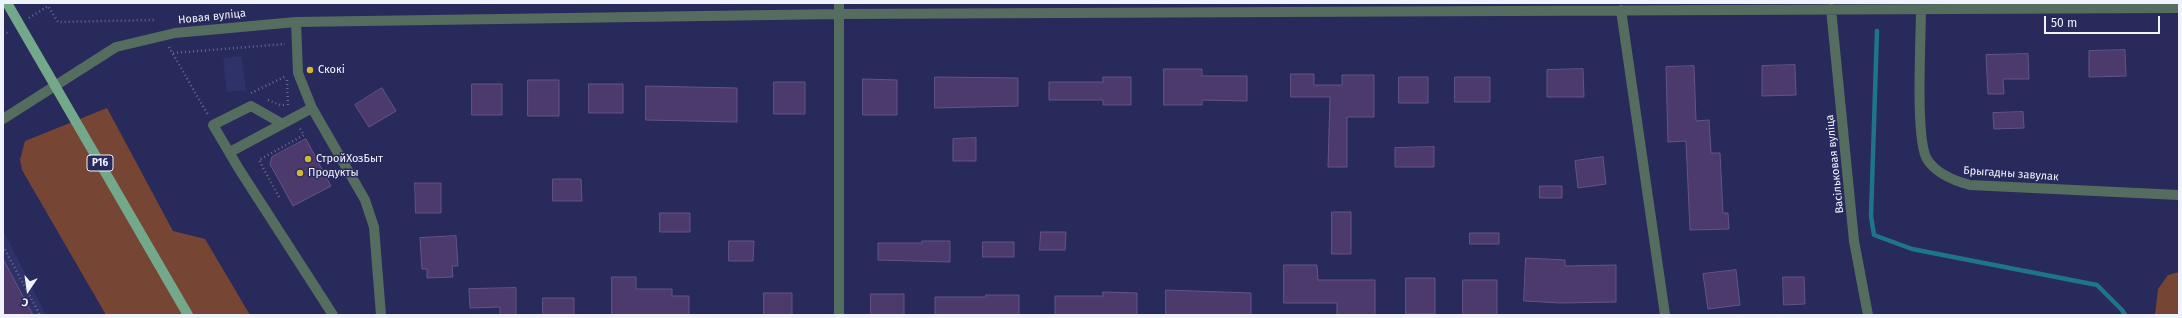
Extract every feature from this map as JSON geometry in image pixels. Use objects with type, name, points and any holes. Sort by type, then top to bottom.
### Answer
[{"type":"main road","name":"Р16","points":[[7,3],[188,315]]},
{"type":"street","points":[[839,3],[839,315]]},
{"type":"street","name":"Новая вуліца","points":[[3,120],[116,46],[163,36],[232,26],[296,22],[1133,8],[1621,10],[1831,9],[1854,6],[1921,10],[2179,8]]},
{"type":"street","name":"Васільковая вуліца","points":[[1831,9],[1854,241],[1868,315]]},
{"type":"street","points":[[1621,10],[1665,315]]},
{"type":"street","name":"Брыгадны завулак","points":[[1921,10],[1921,136],[1926,159],[1940,173],[1956,181],[1970,185],[2179,195]]},
{"type":"street","points":[[296,22],[298,74],[312,108],[364,200],[374,227],[381,315]]},
{"type":"street","points":[[281,123],[251,106],[213,125],[333,315]]},
{"type":"street","points":[[230,152],[281,123],[312,108]]},
{"type":"path","points":[[3,35],[47,4],[58,22],[154,20]]},
{"type":"path","points":[[163,36],[213,125]]},
{"type":"path","points":[[173,54],[297,44]]},
{"type":"path","points":[[3,246],[40,315]]},
{"type":"shaded area","points":[[241,56],[246,90],[227,92],[223,58]]},
{"type":"shaded area","points":[[107,108],[173,231],[205,239],[250,315],[106,315],[22,170],[20,160],[25,141]]},
{"type":"shaded area","points":[[3,230],[45,313],[52,315],[3,315]]},
{"type":"shaded area","points":[[2179,272],[2179,315],[2155,315],[2158,289],[2168,275]]},
{"type":"building","points":[[2125,50],[2126,76],[2089,77],[2089,51]]},
{"type":"building","points":[[2028,54],[2029,79],[2003,79],[2004,94],[1988,94],[1986,55]]},
{"type":"building","points":[[1795,65],[1796,95],[1762,96],[1762,66]]},
{"type":"building","points":[[1694,66],[1696,121],[1709,120],[1711,153],[1720,153],[1723,213],[1728,213],[1729,229],[1690,230],[1686,141],[1668,142],[1666,67]]},
{"type":"building","points":[[1164,69],[1202,69],[1202,76],[1247,76],[1247,101],[1202,100],[1202,105],[1164,105]]},
{"type":"building","points":[[1583,69],[1584,97],[1547,97],[1547,70]]},
{"type":"building","points":[[1291,74],[1314,74],[1314,85],[1342,85],[1342,75],[1374,75],[1374,117],[1347,117],[1347,167],[1328,167],[1330,97],[1291,97]]},
{"type":"building","points":[[935,77],[1018,78],[1018,106],[935,108]]},
{"type":"building","points":[[1103,77],[1131,77],[1131,105],[1103,105],[1103,100],[1049,100],[1049,82],[1103,82]]},
{"type":"building","points":[[1399,77],[1428,77],[1428,103],[1399,103]]},
{"type":"building","points":[[1455,77],[1490,77],[1490,102],[1455,102]]},
{"type":"building","points":[[863,79],[897,80],[897,115],[863,115]]},
{"type":"building","points":[[528,80],[559,80],[559,116],[528,116]]},
{"type":"building","points":[[774,82],[805,82],[805,114],[774,114]]},
{"type":"building","points":[[472,84],[502,84],[502,115],[472,115]]},
{"type":"building","points":[[589,84],[623,84],[623,113],[589,113]]},
{"type":"building","points":[[646,86],[737,88],[737,122],[646,120]]},
{"type":"building","points":[[382,88],[396,111],[369,127],[355,105]]},
{"type":"building","points":[[2023,112],[2024,128],[1994,129],[1993,113]]},
{"type":"building","points":[[976,138],[976,161],[953,161],[953,139]]},
{"type":"building","name":"Продукты","points":[[306,139],[331,186],[293,206],[270,164],[272,157]]},
{"type":"building","points":[[1434,147],[1434,167],[1395,167],[1395,148]]},
{"type":"building","points":[[1603,157],[1606,184],[1578,188],[1575,161]]},
{"type":"building","points":[[553,179],[581,179],[582,201],[553,201]]},
{"type":"building","points":[[415,183],[441,183],[441,213],[416,213]]},
{"type":"building","points":[[1540,186],[1562,186],[1562,198],[1540,198]]},
{"type":"building","points":[[1332,212],[1351,212],[1351,254],[1332,254]]},
{"type":"building","points":[[660,213],[690,213],[690,232],[660,232]]},
{"type":"building","points":[[1041,232],[1066,232],[1065,250],[1040,250]]},
{"type":"building","points":[[1470,233],[1499,233],[1499,244],[1470,244]]},
{"type":"building","points":[[456,236],[458,266],[452,266],[453,277],[427,278],[427,269],[422,269],[420,238]]},
{"type":"building","points":[[729,241],[754,241],[753,261],[729,261]]},
{"type":"building","points":[[922,241],[950,241],[950,262],[878,260],[878,243],[922,243]]},
{"type":"building","points":[[983,242],[1014,242],[1014,257],[983,257]]},
{"type":"building","points":[[1526,258],[1565,260],[1565,266],[1616,265],[1616,302],[1561,303],[1524,301]]},
{"type":"building","points":[[3,259],[33,315],[3,315]]},
{"type":"building","points":[[1284,265],[1317,265],[1318,280],[1375,280],[1375,315],[1337,315],[1337,303],[1284,303]]},
{"type":"building","points":[[1736,270],[1740,305],[1708,309],[1703,274]]},
{"type":"building","points":[[612,277],[636,277],[636,289],[672,289],[672,296],[689,296],[689,315],[612,315]]},
{"type":"building","points":[[1783,277],[1804,277],[1805,304],[1784,305]]},
{"type":"building","points":[[1406,278],[1435,278],[1435,314],[1406,314]]},
{"type":"building","points":[[1463,280],[1497,280],[1497,315],[1463,315]]},
{"type":"building","points":[[516,288],[516,315],[500,315],[500,307],[470,308],[469,289]]},
{"type":"building","points":[[1166,290],[1251,293],[1251,315],[1166,315]]},
{"type":"building","points":[[1103,292],[1137,293],[1137,315],[1055,315],[1055,296],[1103,296]]},
{"type":"building","points":[[764,293],[792,293],[792,315],[764,315]]},
{"type":"building","points":[[871,294],[904,294],[904,315],[871,315]]},
{"type":"building","points":[[986,295],[1019,295],[1019,315],[935,315],[935,297],[986,297]]},
{"type":"building","points":[[543,298],[574,298],[574,315],[543,315]]},
{"type":"waterway","points":[[1877,31],[1871,216],[1874,235],[1912,249],[2097,285],[2122,310],[2125,315]]},
{"type":"place","name":"Скокі","points":[[310,70]]},
{"type":"place","name":"СтройХозБыт","points":[[308,159]]},
{"type":"place","name":"Продукты","points":[[300,173]]}]
